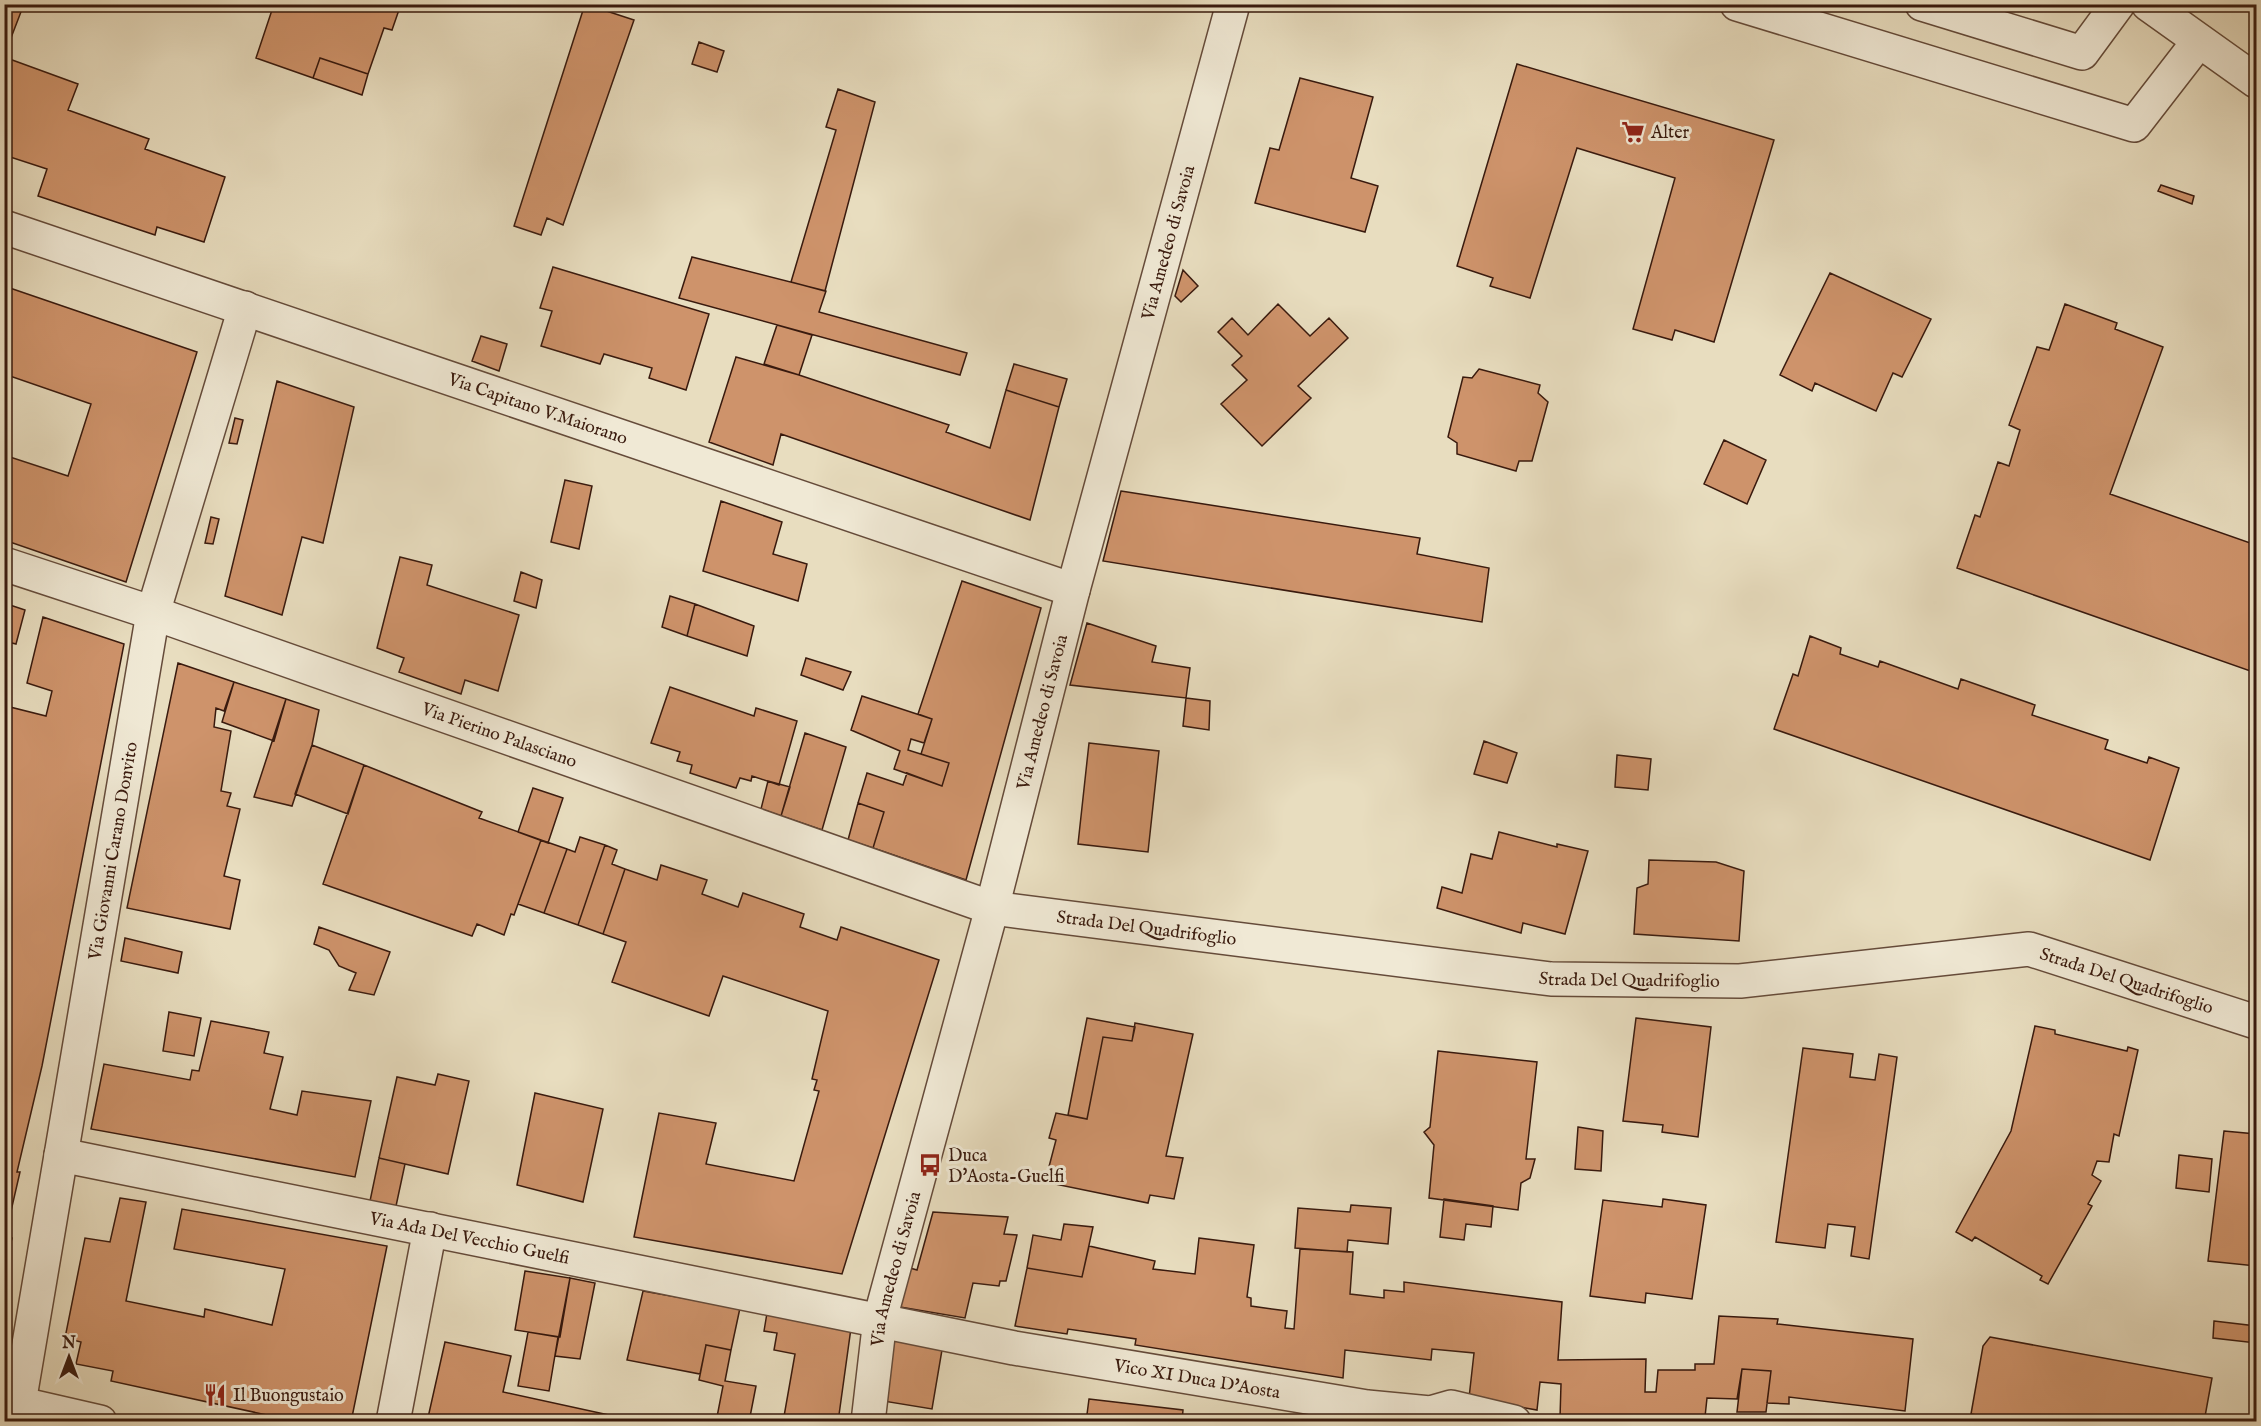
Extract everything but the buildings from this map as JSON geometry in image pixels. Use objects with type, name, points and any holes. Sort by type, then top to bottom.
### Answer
[{"type":"street","name":"Via Amedeo di Savoia","points":[[868,1422],[880,1319],[992,908],[1073,590],[1233,4]]},
{"type":"street","points":[[1737,4],[2134,125],[2199,41]]},
{"type":"street","points":[[1922,4],[2082,52],[2118,4]]},
{"type":"street","points":[[2148,4],[2256,81]]},
{"type":"street","name":"Via Capitano V.Maiorano","points":[[4,227],[1073,590]]},
{"type":"street","name":"Via Giovanni Carano Donvito","points":[[12,1402],[61,1155],[153,613],[245,308]]},
{"type":"street","name":"Via Pierino Palasciano","points":[[4,564],[153,613],[992,908]]},
{"type":"street","name":"Strada Del Quadrifoglio","points":[[992,908],[1551,979],[1740,981],[2029,949],[2256,1022]]},
{"type":"street","name":"Via Ada Del Vecchio Guelfi","points":[[61,1155],[880,1319]]},
{"type":"street","points":[[393,1422],[430,1229]]},
{"type":"street","name":"Vico XI Duca D'Aosta","points":[[880,1319],[1014,1348],[1368,1407],[1430,1413],[1451,1407],[1514,1422]]},
{"type":"street","points":[[12,1402],[83,1420]]},
{"type":"place","name":"Alter","points":[[1633,132]]},
{"type":"place","name":"Duca D'Aosta-Guelfi","points":[[930,1165]]},
{"type":"place","name":"Il Buongustaio","points":[[215,1395]]}]
